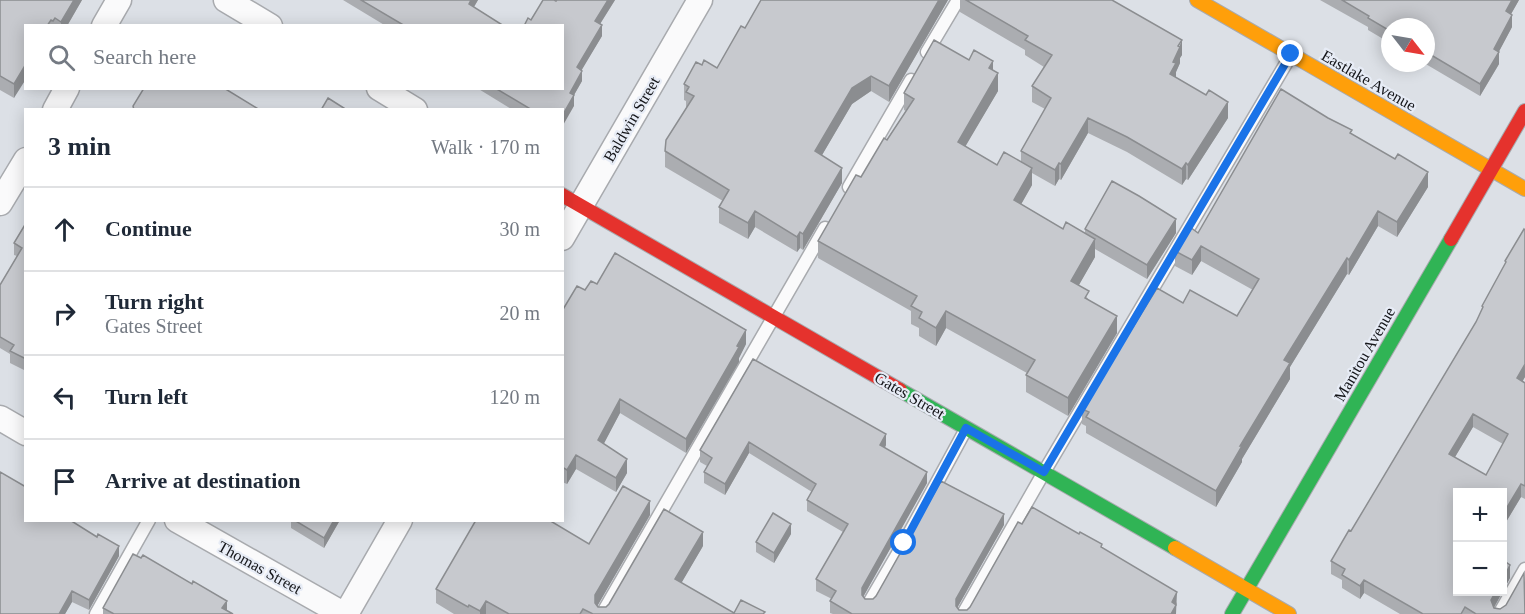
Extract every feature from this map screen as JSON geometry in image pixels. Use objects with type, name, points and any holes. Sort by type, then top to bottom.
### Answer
[{"type":"street","points":[[105,24],[119,0]]},
{"type":"street","points":[[226,0],[267,24]]},
{"type":"street","name":"Baldwin Street","points":[[564,230],[572,200],[700,0]]},
{"type":"street","name":"Eastlake Avenue","points":[[1197,0],[1525,189]]},
{"type":"street","points":[[56,108],[66,90]]},
{"type":"street","points":[[382,90],[412,108]]},
{"type":"street","name":"Manitou Avenue","points":[[1232,614],[1525,111]]},
{"type":"street","points":[[0,203],[24,163]]},
{"type":"street","name":"Gates Street","points":[[572,200],[1289,614]]},
{"type":"street","points":[[0,418],[24,432]]},
{"type":"street","name":"Thomas Street","points":[[181,522],[345,614]]},
{"type":"street","points":[[345,614],[399,522]]},
{"type":"lane","points":[[845,194],[958,0]]},
{"type":"lane","points":[[963,614],[1044,472],[1291,54]]},
{"type":"lane","points":[[602,614],[833,214]]},
{"type":"lane","points":[[869,603],[966,428]]},
{"type":"lane","points":[[96,614],[148,522]]},
{"type":"lane","points":[[1499,614],[1525,569]]},
{"type":"building","points":[[0,0],[74,0],[61,22],[55,18],[48,24],[24,24],[24,67],[14,84],[0,76]]},
{"type":"building","points":[[361,0],[471,0],[469,4],[501,24],[402,24]]},
{"type":"building","points":[[543,0],[608,0],[595,21],[602,25],[577,67],[582,71],[570,93],[574,95],[564,112],[564,108],[529,108],[498,90],[564,90],[564,24],[525,24],[528,18],[531,20]]},
{"type":"building","points":[[761,0],[939,0],[889,86],[871,76],[852,88],[815,151],[842,168],[803,234],[800,232],[797,237],[755,211],[748,223],[719,207],[729,190],[665,151],[666,140],[694,96],[686,92],[689,87],[684,84],[696,62],[702,65],[704,60],[717,68],[741,26],[745,28]]},
{"type":"building","points":[[966,0],[1112,0],[1182,40],[1173,62],[1176,63],[1170,74],[1206,95],[1209,90],[1228,102],[1188,165],[1186,163],[1182,169],[1127,137],[1088,118],[1061,164],[1059,163],[1055,170],[1021,151],[1051,98],[1032,86],[1052,55],[1025,40],[1028,36]]},
{"type":"building","points":[[1342,0],[1512,0],[1506,11],[1512,15],[1494,49],[1499,52],[1480,84],[1435,57],[1435,18],[1381,18],[1381,26],[1368,18],[1369,16]]},
{"type":"building","points":[[934,40],[969,60],[974,50],[993,61],[989,68],[998,73],[958,142],[997,165],[1004,152],[1032,168],[1014,200],[1063,229],[1066,222],[1095,239],[1071,281],[1089,291],[1085,298],[1117,316],[1068,398],[1026,375],[1035,360],[946,311],[936,328],[919,318],[922,312],[911,306],[917,296],[818,241],[856,175],[861,177],[884,138],[887,140],[914,99],[904,93]]},
{"type":"building","points":[[1281,89],[1352,130],[1350,133],[1395,159],[1398,154],[1428,172],[1397,222],[1378,211],[1284,360],[1290,363],[1216,491],[1086,417],[1089,412],[1082,409],[1131,326],[1133,327],[1157,288],[1183,303],[1190,290],[1237,316],[1259,279],[1201,246],[1192,260],[1175,251],[1190,227],[1198,233]]},
{"type":"building","points":[[143,90],[227,90],[257,108],[134,108]]},
{"type":"building","points":[[328,98],[344,108],[322,108]]},
{"type":"building","points":[[1112,181],[1176,219],[1147,265],[1085,229]]},
{"type":"building","points":[[24,226],[24,358],[10,351],[14,345],[0,337],[0,285],[22,248],[14,243]]},
{"type":"building","points":[[1524,229],[1525,364],[1517,378],[1525,383],[1525,486],[1521,484],[1507,507],[1507,488],[1453,488],[1453,596],[1493,596],[1491,600],[1494,608],[1500,609],[1506,605],[1524,573],[1525,614],[1476,614],[1465,607],[1461,614],[1423,614],[1364,580],[1360,586],[1342,575],[1345,569],[1331,561],[1476,322]],"holes":[[[1473,414],[1508,434],[1486,475],[1449,454]]]},
{"type":"building","points":[[615,253],[746,330],[737,346],[739,347],[686,439],[620,399],[598,440],[627,459],[616,478],[576,455],[567,470],[564,468],[564,308],[577,286],[585,290],[591,281],[597,284]]},
{"type":"building","points":[[753,359],[886,434],[880,445],[927,472],[862,588],[862,595],[865,599],[873,599],[876,596],[941,481],[1004,514],[956,599],[956,606],[959,610],[967,610],[970,607],[1018,522],[1022,524],[1032,507],[1079,534],[1080,532],[1102,544],[1101,547],[1177,592],[1172,602],[1176,605],[1171,614],[852,614],[830,601],[836,591],[816,579],[848,524],[807,500],[816,484],[749,442],[725,484],[704,472],[712,458],[700,450]]},
{"type":"building","points":[[0,472],[24,486],[24,522],[73,522],[97,537],[98,534],[119,546],[89,600],[72,591],[59,614],[0,614]]},
{"type":"building","points":[[623,486],[650,501],[595,595],[595,603],[598,607],[606,607],[609,604],[664,509],[703,532],[675,579],[734,613],[741,600],[765,612],[763,614],[593,614],[583,609],[580,614],[509,614],[486,601],[480,611],[469,605],[468,607],[436,589],[475,522],[552,522],[589,544]]},
{"type":"building","points":[[773,513],[791,524],[774,553],[756,542]]},
{"type":"building","points":[[297,522],[333,522],[324,538]]},
{"type":"building","points":[[133,554],[141,558],[143,555],[192,584],[193,581],[227,601],[222,608],[233,614],[114,614],[103,608]]},
{"type":"traffic: fast","points":[[1232,614],[1451,239]]},
{"type":"traffic: fast","points":[[900,390],[1175,548]]},
{"type":"traffic: slow","points":[[1197,0],[1525,189]]},
{"type":"traffic: slow","points":[[1175,548],[1289,614]]},
{"type":"traffic: jam","points":[[1451,239],[1525,111]]},
{"type":"traffic: jam","points":[[564,196],[900,390]]},
{"type":"route","points":[[904,543],[966,428],[1044,472],[1291,54]]}]
